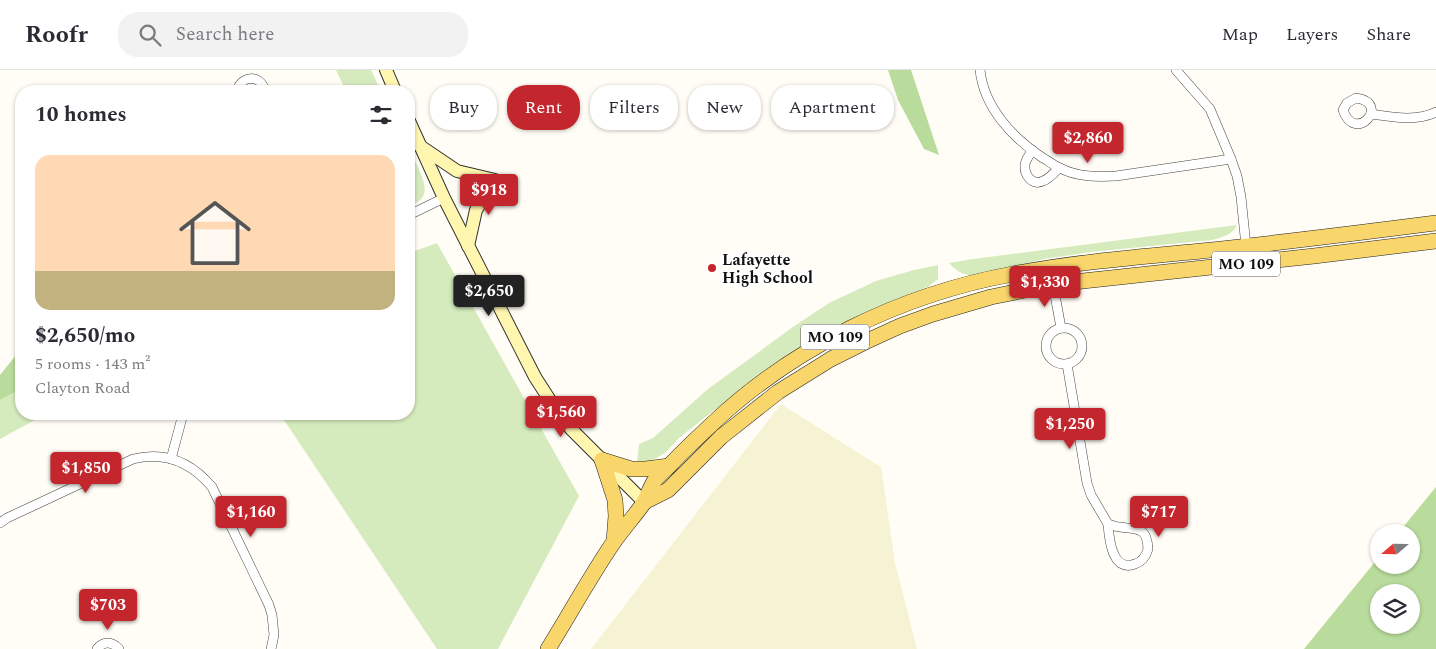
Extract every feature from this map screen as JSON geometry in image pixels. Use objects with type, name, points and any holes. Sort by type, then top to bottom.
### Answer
[{"type":"main road","points":[[386,70],[393,85]]},
{"type":"main road","points":[[415,135],[468,246],[535,377],[552,405],[571,429],[644,502]]},
{"type":"main road","points":[[420,146],[457,171],[495,180],[476,210],[468,246]]},
{"type":"main road","name":"MO 109","points":[[548,649],[614,542],[644,502],[655,481],[668,466],[734,402],[764,380],[813,349],[864,322],[900,306],[966,284],[1010,274],[1078,264],[1436,223]]},
{"type":"main road","name":"MO 109","points":[[644,502],[668,490],[721,437],[778,392],[831,359],[900,326],[933,314],[992,297],[1055,284],[1296,259],[1436,241]]},
{"type":"main road","points":[[1055,284],[1078,264]]},
{"type":"main road","points":[[602,460],[631,468],[668,466]]},
{"type":"main road","points":[[602,460],[615,500],[614,542]]},
{"type":"street","points":[[980,70],[988,98],[999,117],[1015,136],[1059,168],[1080,175],[1099,177],[1231,159]]},
{"type":"street","points":[[1176,70],[1210,109],[1231,159],[1241,197],[1246,246]]},
{"type":"street","points":[[240,85],[249,74],[262,85]]},
{"type":"street","points":[[1371,114],[1420,118],[1436,112]]},
{"type":"street","points":[[1032,150],[1025,166],[1026,175],[1031,180],[1037,182],[1044,181],[1059,168]]},
{"type":"street","points":[[415,212],[444,198]]},
{"type":"street","points":[[1055,284],[1054,295],[1061,328]]},
{"type":"street","points":[[1061,328],[1073,330],[1079,336],[1082,343],[1080,355],[1074,361],[1067,364],[1055,361],[1049,355],[1046,347],[1050,335],[1061,328]]},
{"type":"street","points":[[1067,364],[1087,484],[1091,495],[1108,524],[1110,544],[1115,556],[1125,565],[1134,565],[1143,559],[1148,549],[1146,537],[1143,533],[1138,529],[1122,528],[1108,524]]},
{"type":"street","points":[[171,459],[181,420]]},
{"type":"street","points":[[0,523],[133,459],[159,456],[192,468],[212,487],[269,605],[274,635],[271,649]]},
{"type":"street","points":[[96,649],[106,643],[116,645],[119,649]]},
{"type":"shaded area","points":[[781,404],[881,467],[895,563],[917,649],[591,649]]},
{"type":"green space","points":[[336,70],[371,70],[378,85],[343,85]]},
{"type":"green space","points":[[888,70],[911,70],[939,155],[924,149],[898,100]]},
{"type":"green space","points":[[415,161],[425,189],[422,199],[415,204]]},
{"type":"green space","points":[[1237,225],[1230,233],[1212,240],[1091,252],[1044,259],[977,276],[961,273],[949,263],[973,259]]},
{"type":"green space","points":[[437,243],[579,496],[498,649],[437,649],[284,420],[415,420],[415,251]]},
{"type":"green space","points":[[938,265],[938,279],[929,286],[824,338],[743,388],[680,437],[665,453],[653,460],[637,463],[639,444],[653,438],[708,389],[829,303],[876,281]]},
{"type":"green space","points":[[15,356],[15,392],[0,400],[0,375]]},
{"type":"green space","points":[[15,392],[15,420],[35,420],[0,439],[0,400]]},
{"type":"green space","points":[[1436,487],[1436,649],[1304,649],[1370,568],[1370,574],[1420,574],[1420,524],[1406,524]]},
{"type":"place","name":"Lafayette High School","points":[[712,268]]}]
